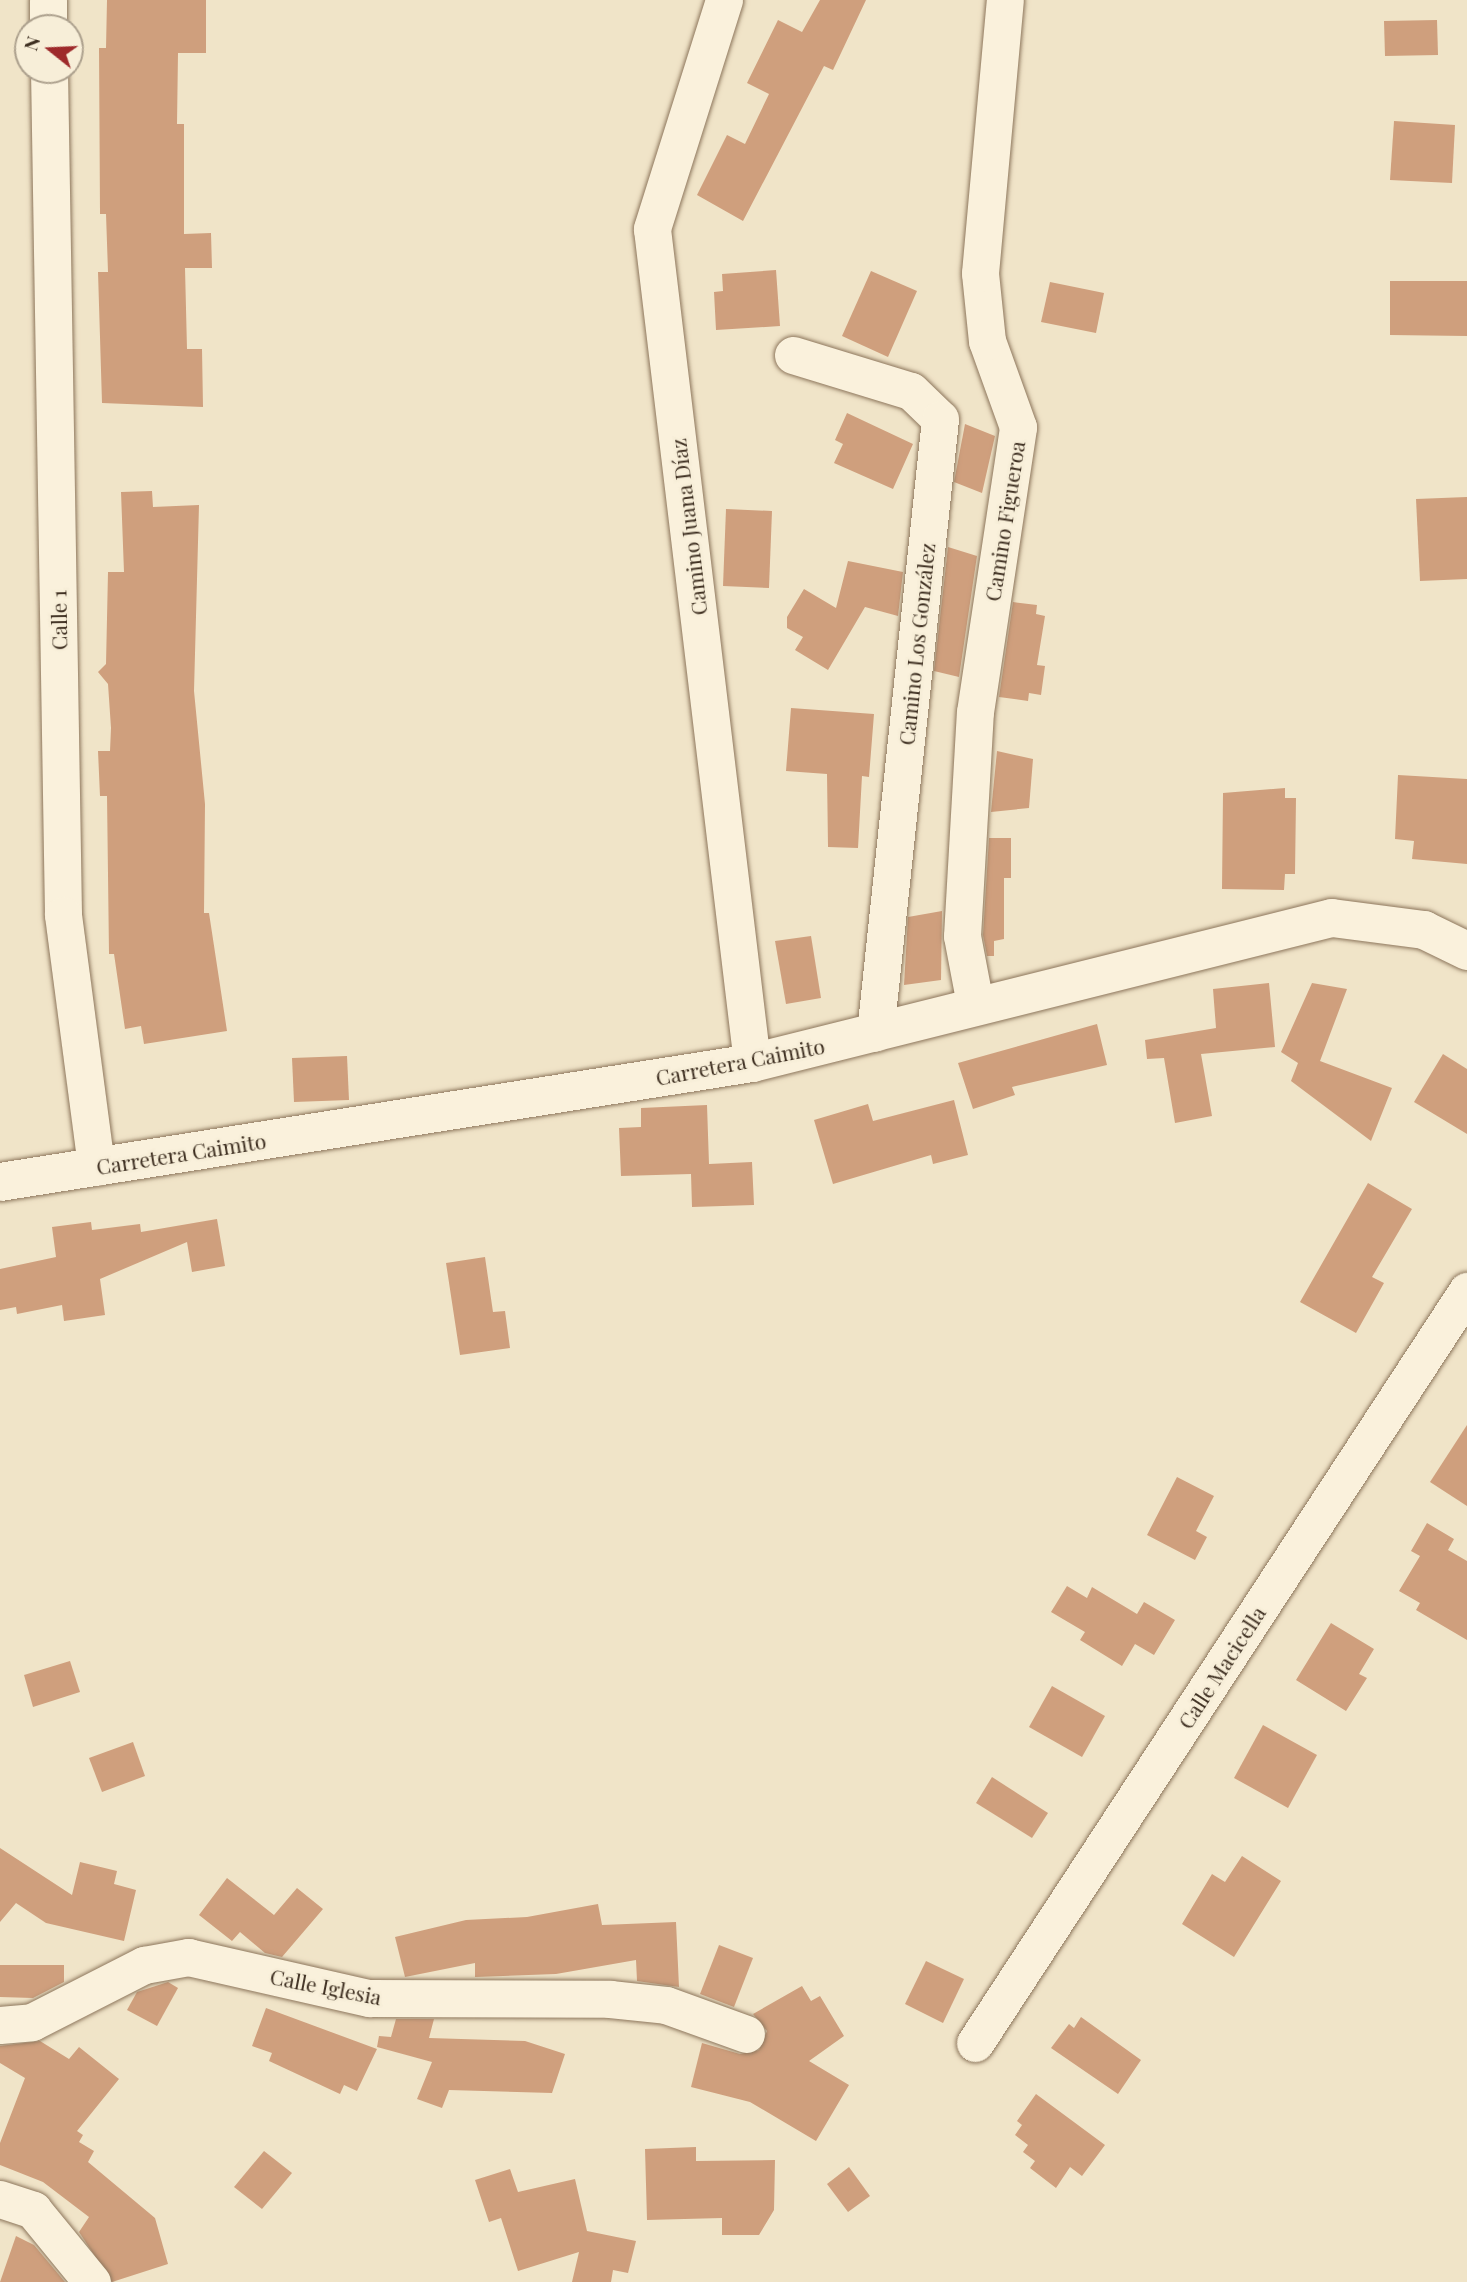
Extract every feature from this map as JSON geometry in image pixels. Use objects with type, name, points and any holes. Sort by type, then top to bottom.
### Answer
[{"type":"street","name":"Camino Juana Díaz","points":[[724,0],[652,229],[752,1063]]},
{"type":"street","name":"Camino Figueroa","points":[[975,1004],[962,936],[975,712],[1018,427],[987,341],[980,274],[1005,0]]},
{"type":"street","name":"Calle 1","points":[[49,84],[63,915],[96,1167]]},
{"type":"street","name":"Camino Los González","points":[[793,355],[911,391],[940,419],[874,1033]]},
{"type":"street","name":"Carretera Caimito","points":[[0,1182],[752,1063],[874,1033],[975,1004],[1332,918],[1424,930],[1467,951]]},
{"type":"street","name":"Calle Macicella","points":[[975,2043],[1467,1291]]},
{"type":"street","name":"Calle Iglesia","points":[[0,2025],[32,2022],[144,1965],[188,1957],[369,1998],[610,1999],[666,2005],[746,2035]]},
{"type":"street","points":[[0,2199],[33,2210],[92,2282]]},
{"type":"building","points":[[107,0],[206,0],[206,53],[178,53],[177,124],[184,124],[184,234],[211,233],[212,268],[185,268],[187,349],[202,349],[203,407],[102,403],[98,272],[108,272],[106,214],[100,214],[99,48],[106,48]]},
{"type":"building","points":[[820,0],[866,0],[833,70],[824,66],[743,221],[697,195],[727,135],[745,144],[769,94],[747,83],[778,20],[802,32]]},
{"type":"building","points":[[1437,20],[1438,55],[1385,56],[1384,21]]},
{"type":"building","points":[[1394,121],[1455,125],[1452,183],[1390,180]]},
{"type":"building","points":[[776,270],[780,326],[716,330],[714,292],[723,291],[722,274]]},
{"type":"building","points":[[871,271],[917,291],[888,357],[842,336]]},
{"type":"building","points":[[1390,281],[1467,281],[1467,336],[1390,335]]},
{"type":"building","points":[[1050,282],[1104,293],[1096,333],[1041,322]]},
{"type":"building","points":[[847,413],[913,444],[893,489],[834,463],[843,444],[835,440]]},
{"type":"building","points":[[965,424],[995,436],[982,493],[954,482]]},
{"type":"building","points":[[152,491],[153,507],[199,505],[194,691],[205,804],[204,913],[209,913],[227,1031],[144,1044],[141,1026],[125,1029],[114,954],[109,954],[107,796],[100,796],[98,751],[110,751],[111,728],[108,684],[98,672],[106,664],[108,572],[124,572],[121,492]]},
{"type":"building","points":[[1467,497],[1467,579],[1420,581],[1416,499]]},
{"type":"building","points":[[726,509],[772,511],[769,588],[723,586]]},
{"type":"building","points":[[948,547],[977,556],[959,677],[934,671]]},
{"type":"building","points":[[848,561],[903,572],[898,616],[865,607],[828,670],[795,650],[803,637],[787,628],[787,617],[804,589],[836,608]]},
{"type":"building","points":[[1013,602],[1037,605],[1036,614],[1045,616],[1037,665],[1045,666],[1041,695],[1029,693],[1028,701],[999,697]]},
{"type":"building","points":[[791,708],[874,714],[869,777],[862,776],[858,848],[828,847],[827,774],[786,771]]},
{"type":"building","points":[[997,751],[1033,759],[1029,808],[991,812]]},
{"type":"building","points":[[1398,775],[1467,779],[1467,864],[1412,859],[1414,841],[1395,839]]},
{"type":"building","points":[[1285,788],[1285,798],[1296,798],[1295,874],[1285,874],[1284,890],[1222,889],[1223,793]]},
{"type":"building","points":[[989,838],[1011,838],[1011,878],[1004,878],[1004,939],[994,941],[994,956],[987,956],[983,935]]},
{"type":"building","points":[[942,911],[941,980],[904,985],[908,917]]},
{"type":"building","points":[[811,936],[821,998],[786,1004],[775,941]]},
{"type":"building","points":[[1269,983],[1275,1047],[1201,1054],[1212,1116],[1175,1123],[1164,1058],[1147,1059],[1145,1040],[1216,1028],[1213,989]]},
{"type":"building","points":[[1312,983],[1347,989],[1320,1061],[1392,1088],[1371,1141],[1291,1081],[1298,1063],[1281,1052]]},
{"type":"building","points":[[1097,1024],[1107,1065],[1012,1087],[1015,1095],[973,1109],[958,1063]]},
{"type":"building","points":[[1443,1054],[1467,1069],[1467,1134],[1414,1102]]},
{"type":"building","points":[[347,1056],[349,1100],[294,1102],[292,1058]]},
{"type":"building","points":[[954,1100],[968,1155],[933,1164],[931,1155],[833,1184],[814,1120],[868,1104],[873,1121]]},
{"type":"building","points":[[707,1105],[709,1164],[752,1162],[754,1205],[692,1207],[691,1174],[621,1176],[619,1128],[641,1127],[641,1108]]},
{"type":"building","points":[[1368,1183],[1412,1209],[1372,1277],[1384,1283],[1356,1333],[1300,1302]]},
{"type":"building","points":[[217,1219],[225,1266],[192,1272],[187,1242],[100,1279],[105,1315],[64,1321],[62,1305],[17,1314],[16,1307],[0,1310],[0,1269],[56,1257],[52,1227],[91,1222],[92,1230],[140,1224],[141,1232]]},
{"type":"building","points":[[485,1257],[493,1312],[505,1311],[510,1348],[460,1355],[446,1263]]},
{"type":"building","points":[[1467,1425],[1467,1506],[1430,1482]]},
{"type":"building","points":[[1177,1477],[1214,1496],[1196,1531],[1207,1537],[1195,1560],[1147,1535]]},
{"type":"building","points":[[1427,1523],[1454,1539],[1448,1550],[1467,1561],[1467,1640],[1416,1610],[1420,1603],[1399,1591],[1420,1556],[1411,1551]]},
{"type":"building","points":[[1067,1586],[1087,1598],[1092,1587],[1137,1614],[1144,1602],[1175,1620],[1154,1655],[1135,1644],[1122,1666],[1080,1640],[1085,1632],[1051,1612]]},
{"type":"building","points":[[1331,1623],[1374,1649],[1359,1674],[1367,1678],[1346,1711],[1296,1680]]},
{"type":"building","points":[[70,1661],[80,1692],[33,1707],[24,1675]]},
{"type":"building","points":[[1052,1686],[1105,1716],[1082,1757],[1029,1727]]},
{"type":"building","points":[[1263,1725],[1317,1755],[1288,1808],[1234,1778]]},
{"type":"building","points":[[133,1742],[145,1776],[102,1792],[89,1758]]},
{"type":"building","points":[[992,1777],[1048,1813],[1032,1838],[976,1803]]},
{"type":"building","points":[[0,1848],[72,1895],[80,1862],[117,1871],[114,1884],[136,1890],[124,1941],[46,1923],[16,1903],[0,1922]]},
{"type":"building","points":[[1242,1856],[1281,1881],[1234,1957],[1182,1924],[1212,1874],[1225,1882]]},
{"type":"building","points":[[227,1878],[274,1915],[297,1888],[323,1909],[282,1957],[265,1953],[240,1932],[232,1941],[199,1915]]},
{"type":"building","points":[[598,1904],[602,1925],[676,1922],[679,1987],[637,1981],[636,1960],[556,1974],[475,1977],[475,1963],[405,1977],[395,1937],[466,1920],[527,1917]]},
{"type":"building","points":[[719,1945],[753,1958],[734,2007],[700,1994]]},
{"type":"building","points":[[926,1961],[964,1979],[943,2023],[905,2004]]},
{"type":"building","points":[[0,1965],[64,1965],[64,1982],[33,1998],[0,1997]]},
{"type":"building","points":[[168,1982],[178,1988],[157,2026],[127,2010],[137,1992]]},
{"type":"building","points":[[802,1986],[811,2001],[820,1996],[844,2036],[809,2061],[849,2085],[816,2141],[750,2102],[691,2087],[702,2043],[740,2054],[759,2050],[767,2031],[753,2014]]},
{"type":"building","points":[[266,2008],[377,2049],[357,2091],[344,2085],[340,2094],[269,2061],[272,2053],[252,2046]]},
{"type":"building","points":[[1081,2017],[1141,2060],[1118,2094],[1051,2048],[1069,2024],[1074,2028]]},
{"type":"building","points":[[396,2019],[434,2019],[429,2038],[525,2041],[565,2054],[552,2093],[449,2090],[442,2108],[417,2099],[432,2062],[377,2047],[379,2036],[391,2037]]},
{"type":"building","points":[[40,2041],[69,2059],[79,2047],[119,2079],[77,2131],[83,2135],[79,2142],[94,2151],[88,2162],[155,2218],[168,2264],[112,2282],[79,2232],[89,2217],[43,2182],[0,2165],[0,2143],[25,2078],[0,2063],[0,2046]]},
{"type":"building","points":[[1036,2094],[1105,2145],[1082,2176],[1070,2167],[1056,2188],[1030,2168],[1035,2161],[1023,2152],[1028,2145],[1015,2135],[1022,2125],[1017,2121]]},
{"type":"building","points":[[696,2147],[696,2161],[775,2160],[774,2210],[759,2235],[722,2235],[722,2218],[647,2220],[645,2149]]},
{"type":"building","points":[[264,2151],[292,2173],[262,2209],[234,2187]]},
{"type":"building","points":[[849,2167],[870,2196],[848,2212],[827,2184]]},
{"type":"building","points":[[510,2169],[518,2192],[575,2179],[587,2231],[636,2241],[628,2273],[613,2270],[611,2282],[572,2282],[579,2252],[518,2271],[501,2218],[489,2222],[475,2180]]},
{"type":"building","points":[[16,2236],[34,2245],[65,2282],[0,2282]]}]
